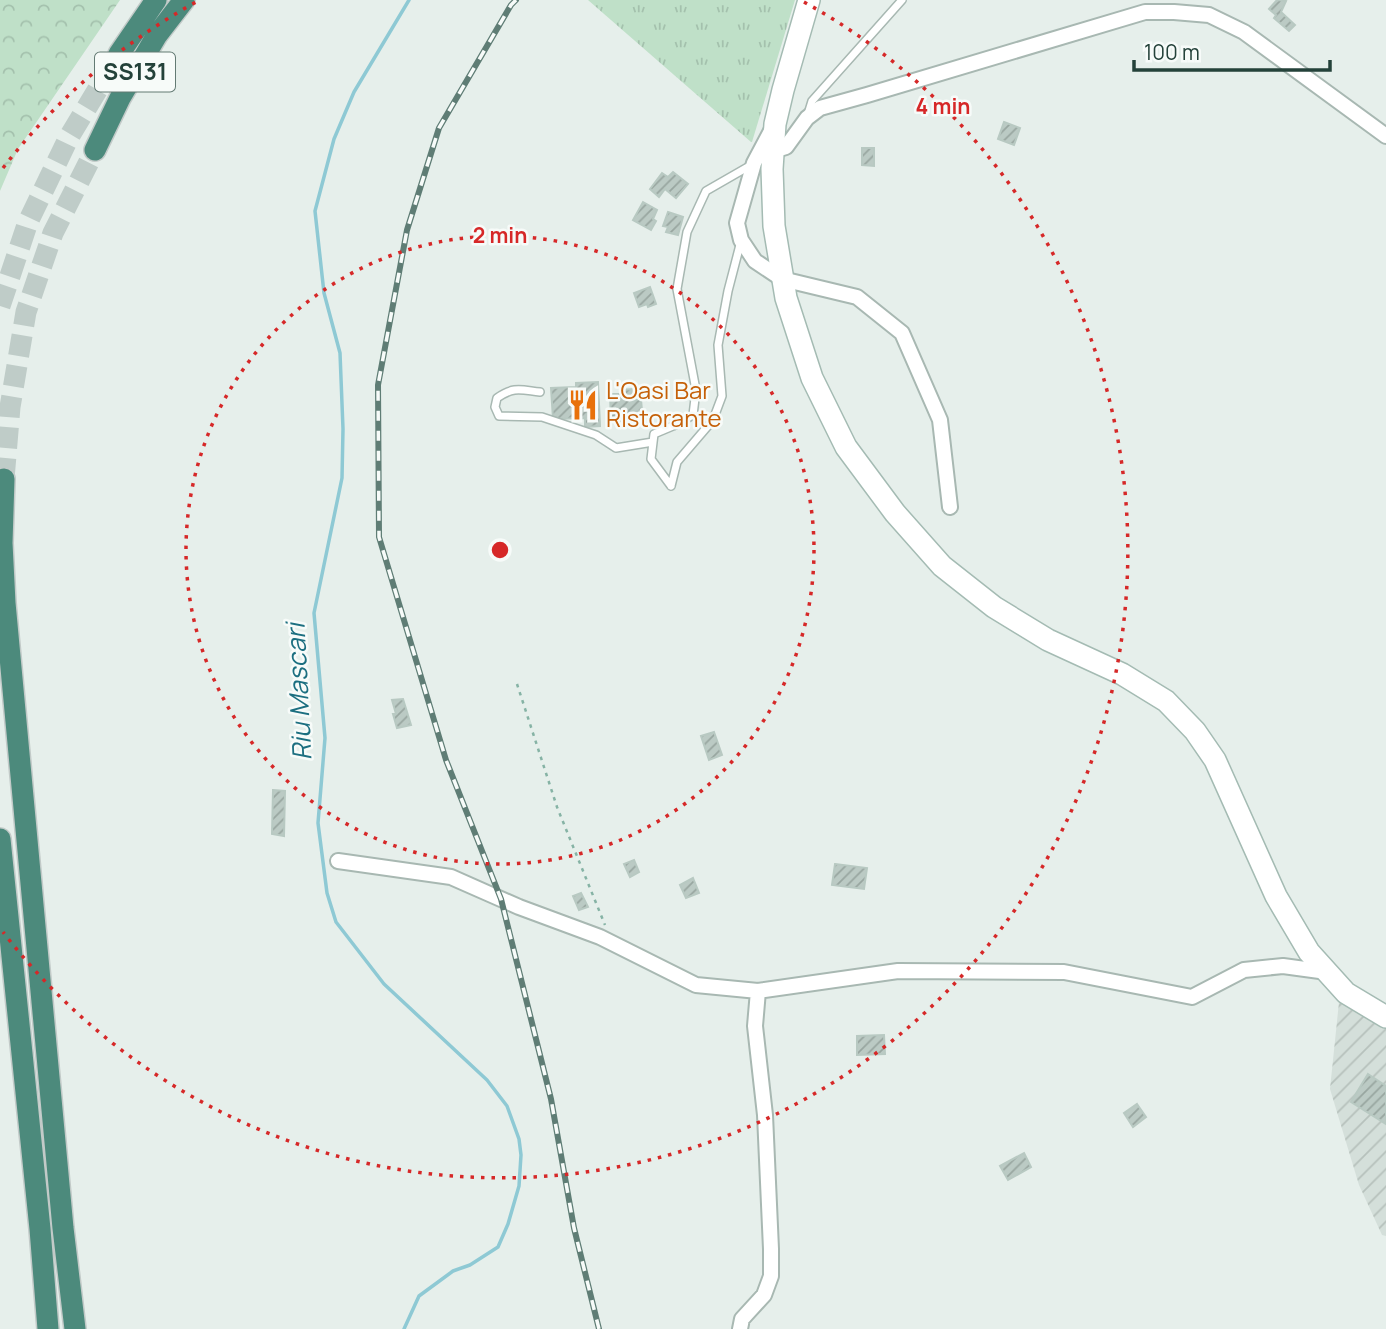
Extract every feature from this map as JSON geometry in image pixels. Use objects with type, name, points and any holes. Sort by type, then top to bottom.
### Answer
[{"type":"highway","name":"SS131","points":[[119,54],[156,0]]},
{"type":"highway","name":"SS131","points":[[95,150],[120,98],[157,35],[184,0]]},
{"type":"highway","points":[[4,480],[2,543],[5,603],[63,1228],[75,1329]]},
{"type":"highway","points":[[0,839],[48,1329]]},
{"type":"main road","points":[[809,0],[775,124],[772,169],[774,226],[786,299],[812,378],[846,447],[895,513],[942,566],[994,607],[1048,640],[1122,674],[1166,701],[1195,731],[1214,760],[1276,896],[1309,951],[1346,993],[1386,1017]]},
{"type":"street","points":[[773,151],[786,147],[807,118],[820,108],[1145,12],[1209,15],[1244,32],[1386,136]]},
{"type":"street","points":[[775,124],[754,163],[737,223],[741,240],[755,261],[782,279],[857,297],[902,333],[940,420],[950,506]]},
{"type":"street","points":[[338,861],[451,877],[519,907],[600,937],[696,985],[758,991],[898,971],[1064,972],[1192,997],[1244,970],[1283,967],[1327,972]]},
{"type":"street","points":[[740,1329],[742,1319],[764,1295],[771,1276],[765,1115],[755,1026],[758,991]]},
{"type":"lane","points":[[807,118],[812,101],[902,0]]},
{"type":"lane","points":[[741,240],[718,345],[722,396],[713,419],[677,462],[671,486],[651,459],[654,434],[693,415],[696,390],[677,289],[687,232],[706,191],[754,163]]},
{"type":"lane","points":[[540,392],[508,391],[497,398],[495,407],[499,416],[541,416],[596,435],[616,448],[653,442]]},
{"type":"path","points":[[517,684],[557,807],[613,944]]},
{"type":"shaded area","points":[[1339,1002],[1386,1027],[1386,1236],[1382,1235],[1359,1185],[1330,1089]]},
{"type":"green space","points":[[0,0],[120,0],[18,149],[0,191]]},
{"type":"green space","points":[[588,0],[795,0],[752,142],[751,142]]},
{"type":"building","points":[[1277,0],[1286,1],[1281,12],[1295,25],[1289,31],[1274,18],[1276,15],[1269,9]]},
{"type":"building","points":[[1004,122],[1020,128],[1014,145],[998,139]]},
{"type":"building","points":[[862,148],[874,148],[874,166],[862,165]]},
{"type":"building","points":[[673,172],[688,184],[676,198],[665,189],[659,197],[650,189],[662,173],[668,177]]},
{"type":"building","points":[[643,202],[657,210],[653,219],[656,221],[651,230],[633,220]]},
{"type":"building","points":[[668,212],[683,217],[678,235],[666,232],[668,227],[663,226]]},
{"type":"building","points":[[650,287],[656,304],[639,307],[634,293]]},
{"type":"building","points":[[598,382],[600,426],[585,427],[585,418],[553,419],[551,388],[576,387],[576,383]]},
{"type":"building","points":[[633,389],[633,400],[641,399],[642,411],[631,412],[631,421],[611,422],[610,394],[620,394],[620,390]]},
{"type":"building","points":[[403,699],[411,725],[397,728],[392,700]]},
{"type":"building","points":[[714,732],[722,755],[709,760],[701,736]]},
{"type":"building","points":[[273,790],[285,791],[284,836],[272,834]]},
{"type":"building","points":[[634,860],[639,872],[630,877],[624,864]]},
{"type":"building","points":[[835,864],[867,868],[864,889],[832,885]]},
{"type":"building","points":[[693,878],[699,893],[686,898],[680,885]]},
{"type":"building","points":[[581,893],[588,907],[579,910],[573,896]]},
{"type":"building","points":[[884,1035],[885,1054],[857,1055],[857,1036]]},
{"type":"building","points":[[1368,1074],[1386,1086],[1386,1124],[1351,1102]]},
{"type":"building","points":[[1137,1104],[1146,1117],[1133,1127],[1124,1113]]},
{"type":"building","points":[[1024,1153],[1031,1167],[1008,1180],[1000,1166]]},
{"type":"waterway","name":"Riu Mascari","points":[[404,1329],[419,1296],[453,1271],[470,1265],[498,1247],[519,1186],[521,1155],[519,1139],[507,1106],[487,1080],[384,984],[336,922],[327,893],[318,823],[325,738],[314,613],[342,478],[343,429],[340,353],[324,293],[315,211],[334,139],[354,92],[409,0]]},
{"type":"tunnel","points":[[0,306],[28,222],[69,137],[119,54]]},
{"type":"tunnel","points":[[4,479],[10,407],[26,312],[53,233],[95,150]]},
{"type":"railway","points":[[516,0],[439,128],[407,230],[378,385],[379,537],[446,760],[501,899],[551,1099],[574,1228],[599,1329]]},
{"type":"place","name":"L'Oasi Bar Ristorante","points":[[583,405]]}]
